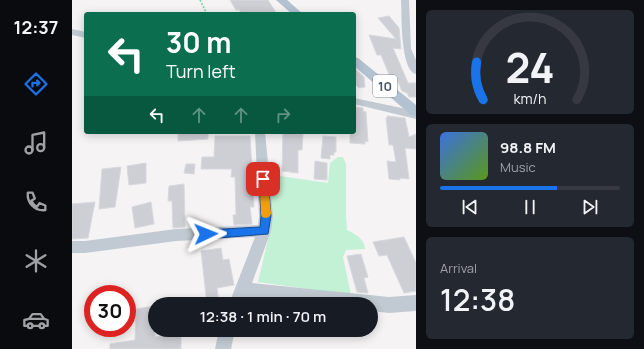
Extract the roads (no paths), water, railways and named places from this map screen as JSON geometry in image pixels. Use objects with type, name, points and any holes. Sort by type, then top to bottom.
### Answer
[{"type":"main road","points":[[281,0],[296,12]]},
{"type":"main road","name":"10","points":[[356,62],[416,112]]},
{"type":"street","points":[[405,0],[407,49],[416,71]]},
{"type":"street","points":[[72,32],[84,35]]},
{"type":"street","points":[[356,101],[416,115]]},
{"type":"street","points":[[239,297],[264,231],[266,216],[260,134]]},
{"type":"street","points":[[72,247],[85,247],[176,235],[264,231]]},
{"type":"street","points":[[242,289],[389,305],[416,304]]},
{"type":"street","points":[[223,349],[226,337]]}]
